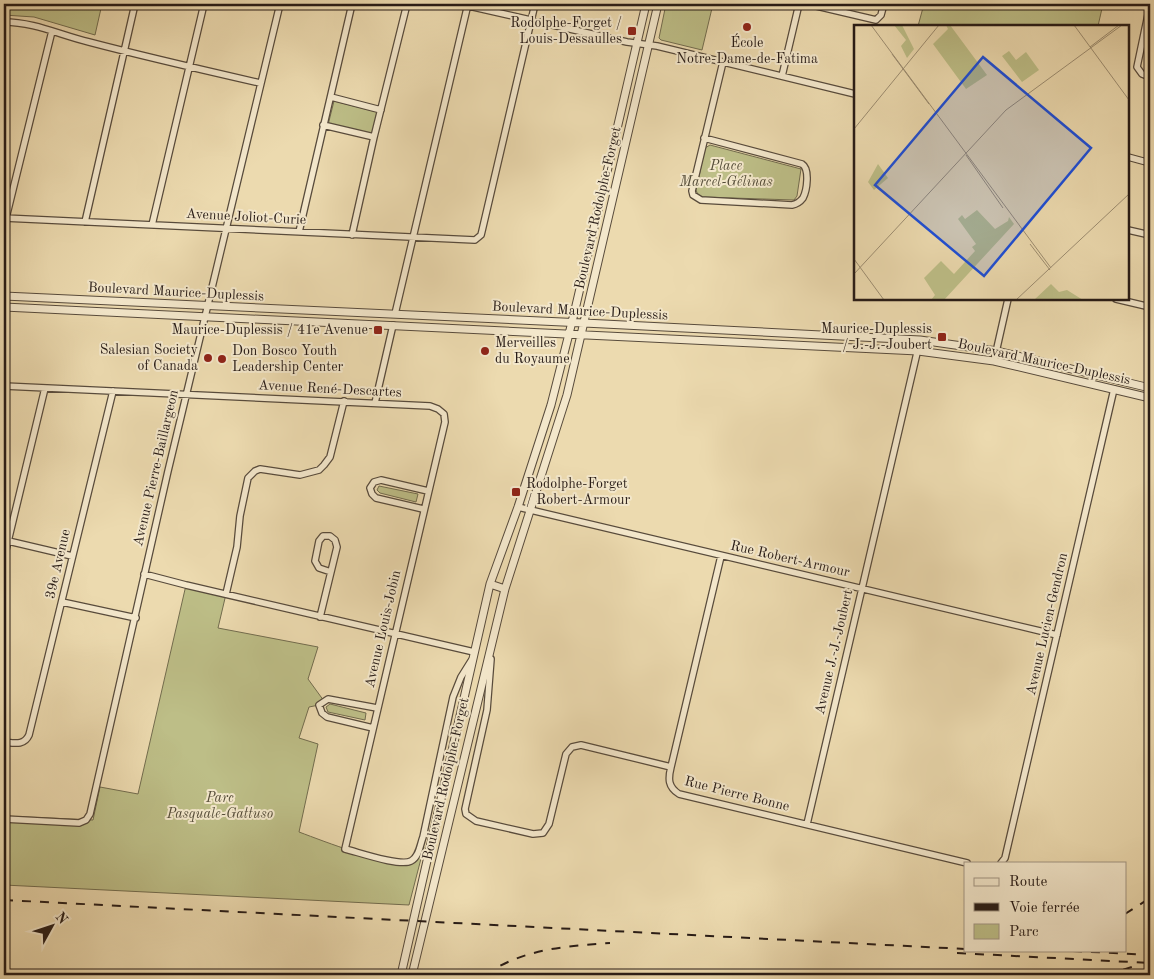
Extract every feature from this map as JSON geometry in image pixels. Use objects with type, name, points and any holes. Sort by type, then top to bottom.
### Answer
[{"type":"street","points":[[85,222],[136,4]]},
{"type":"street","points":[[152,225],[204,4]]},
{"type":"street","name":"Avenue Pierre-Baillargeon","points":[[4,819],[71,823],[82,822],[90,814],[186,394],[280,4]]},
{"type":"street","points":[[299,232],[352,4]]},
{"type":"street","points":[[352,235],[407,4]]},
{"type":"street","points":[[460,4],[723,62],[854,94]]},
{"type":"street","points":[[532,20],[535,4]]},
{"type":"street","name":"Boulevard Rodolphe-Forget","points":[[401,975],[490,584],[518,507],[550,405],[572,323],[646,4]]},
{"type":"street","name":"Boulevard Rodolphe-Forget","points":[[412,975],[504,589],[567,395],[658,4]]},
{"type":"street","points":[[782,76],[799,4]]},
{"type":"street","points":[[808,4],[876,20],[881,15],[884,4]]},
{"type":"street","points":[[395,314],[468,5]]},
{"type":"street","points":[[1150,5],[1137,64],[1138,71],[1150,77]]},
{"type":"street","name":"Avenue Joliot-Curie","points":[[5,218],[413,238],[471,240],[478,238],[482,231],[532,20]]},
{"type":"street","points":[[4,22],[24,23],[124,51],[260,83]]},
{"type":"street","points":[[5,218],[52,31]]},
{"type":"street","points":[[704,138],[802,164],[808,173],[802,199],[798,203],[792,204],[701,200],[693,195],[692,191],[704,138],[723,62]]},
{"type":"street","points":[[331,97],[381,110]]},
{"type":"street","points":[[323,126],[374,137]]},
{"type":"street","points":[[1129,158],[1150,163]]},
{"type":"street","points":[[1129,230],[1150,236]]},
{"type":"street","name":"Boulevard Maurice-Duplessis","points":[[4,296],[920,340],[997,351],[1150,388]]},
{"type":"street","points":[[994,362],[1008,300]]},
{"type":"street","points":[[1120,300],[1150,307]]},
{"type":"street","name":"Boulevard Maurice-Duplessis","points":[[4,307],[918,351],[994,362],[1150,398]]},
{"type":"street","points":[[375,403],[393,325]]},
{"type":"street","name":"Avenue J.-J.-Joubert","points":[[807,824],[920,340]]},
{"type":"street","name":"Avenue René-Descartes","points":[[4,386],[430,406],[444,414]]},
{"type":"street","points":[[4,558],[6,541],[45,388]]},
{"type":"street","name":"Avenue Lucien-Gendron","points":[[1002,862],[1005,858],[1114,390]]},
{"type":"street","name":"39e Avenue","points":[[4,742],[22,743],[29,735],[113,391]]},
{"type":"street","points":[[226,594],[237,546],[240,516],[248,478],[260,469],[300,475],[319,470],[330,457],[344,401]]},
{"type":"street","name":"Avenue Louis-Jobin","points":[[345,849],[423,509],[445,422],[444,414]]},
{"type":"street","points":[[423,509],[376,498],[370,488],[374,482],[381,480],[428,491]]},
{"type":"street","name":"Rue Robert-Armour","points":[[518,507],[1057,635]]},
{"type":"street","points":[[320,617],[338,547],[335,540],[330,536],[323,536],[319,541],[315,562],[319,568],[331,572]]},
{"type":"street","points":[[6,541],[72,556]]},
{"type":"street","points":[[671,767],[722,556]]},
{"type":"street","points":[[144,574],[320,617],[395,633],[474,655]]},
{"type":"street","points":[[490,584],[504,589]]},
{"type":"street","points":[[62,602],[136,618]]},
{"type":"street","name":"Rue Pierre Bonne","points":[[492,640],[487,710],[465,809],[466,814],[476,821],[533,834],[543,833],[549,824],[568,750],[581,745],[671,767],[668,776],[670,787],[679,794],[964,862]]},
{"type":"street","name":"Boulevard Rodolphe-Forget","points":[[345,849],[400,863],[411,861],[416,856],[423,837],[453,698],[461,677],[474,655]]},
{"type":"street","points":[[373,728],[327,717],[322,713],[319,705],[328,699],[377,708]]},
{"type":"green space","points":[[4,4],[102,4],[95,35],[34,17],[4,15]]},
{"type":"green space","points":[[666,4],[713,4],[702,50],[659,38]]},
{"type":"green space","points":[[924,4],[1103,4],[1098,25],[918,25]]},
{"type":"green space","points":[[334,101],[377,112],[372,135],[328,125]]},
{"type":"green space","name":"Place Marcel-Gélinas","points":[[710,145],[801,169],[797,196],[794,200],[702,197],[698,195],[696,190],[705,148]]},
{"type":"green space","points":[[379,486],[418,494],[416,502],[380,493],[377,490]]},
{"type":"green space","name":"Parc Pasquale-Gattuso","points":[[186,585],[226,594],[218,628],[318,647],[308,679],[324,701],[319,705],[309,707],[299,738],[318,744],[299,832],[355,852],[385,860],[411,861],[419,846],[424,847],[409,905],[4,885],[4,816],[93,820],[100,787],[138,794]]},
{"type":"green space","points":[[330,704],[366,713],[365,720],[328,712],[326,707]]},
{"type":"railway","points":[[1126,913],[1150,898]]},
{"type":"railway","points":[[4,900],[964,949]]},
{"type":"railway","points":[[485,975],[499,966],[529,954],[545,950],[610,943]]},
{"type":"railway","points":[[1093,952],[1150,955]]},
{"type":"railway","points":[[957,953],[1150,963]]},
{"type":"railway","points":[[1106,975],[1135,966]]},
{"type":"place","name":"École Notre-Dame-de-Fatima","points":[[747,27]]},
{"type":"place","name":"Rodolphe-Forget / Louis-Dessaulles","points":[[632,31]]},
{"type":"place","name":"Maurice-Duplessis / 41e Avenue","points":[[378,330]]},
{"type":"place","name":"Maurice-Duplessis / J.-J.-Joubert","points":[[942,337]]},
{"type":"place","name":"Merveilles du Royaume","points":[[485,351]]},
{"type":"place","name":"Salesian Society of Canada","points":[[208,358]]},
{"type":"place","name":"Don Bosco Youth Leadership Center","points":[[222,359]]},
{"type":"place","name":"Rodolphe-Forget / Robert-Armour","points":[[516,492]]}]
